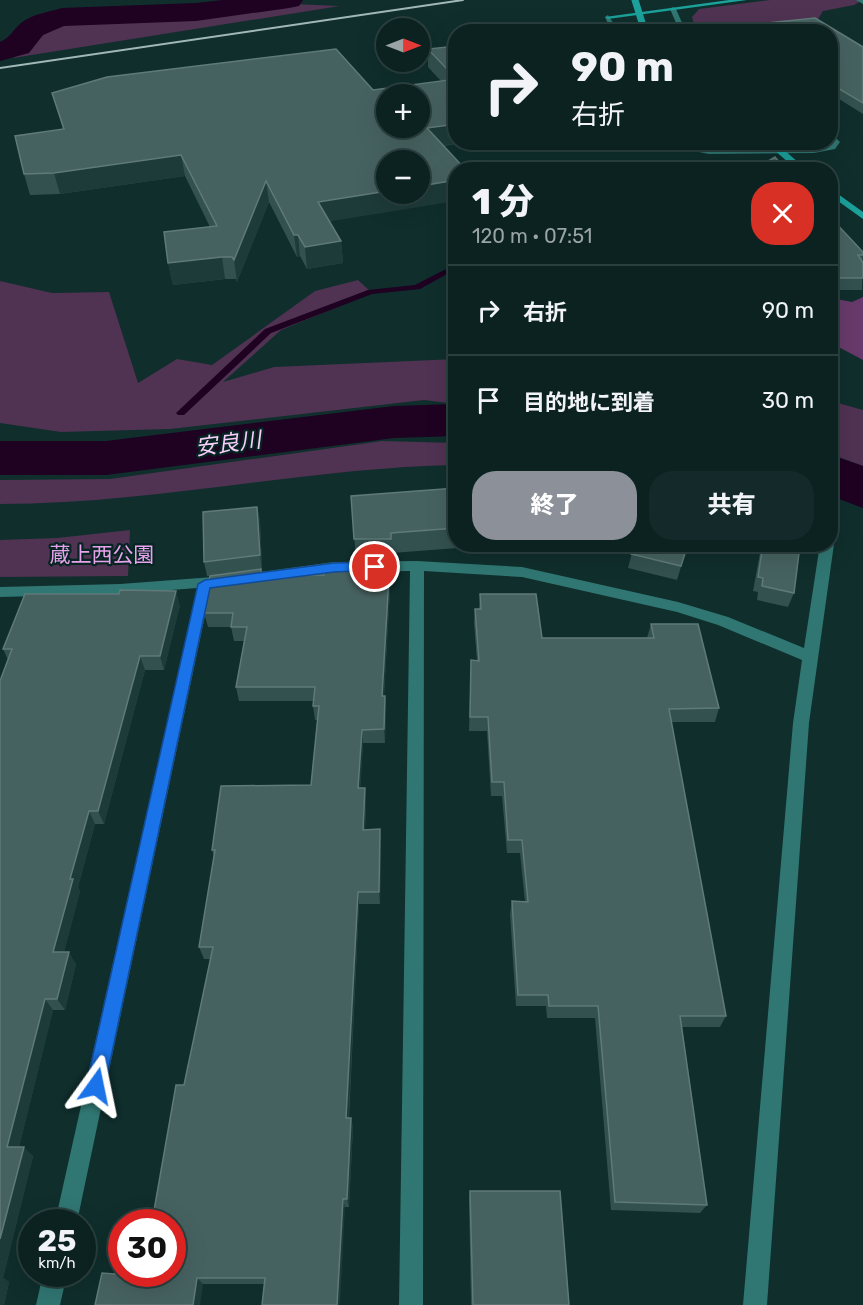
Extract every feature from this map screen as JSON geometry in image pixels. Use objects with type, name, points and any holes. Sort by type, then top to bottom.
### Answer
[{"type":"street","points":[[635,0],[643,24]]},
{"type":"street","points":[[612,24],[608,17],[744,0]]},
{"type":"street","points":[[673,9],[680,24]]},
{"type":"street","points":[[700,150],[780,152],[818,150]]},
{"type":"street","points":[[780,152],[793,162]]},
{"type":"street","points":[[838,197],[863,216]]},
{"type":"street","points":[[755,1305],[801,723],[826,552]]},
{"type":"street","points":[[0,592],[205,584],[334,567],[417,566],[522,572],[678,607],[723,621],[810,657]]},
{"type":"street","points":[[411,1305],[417,566]]},
{"type":"street","points":[[69,1209],[205,584]]},
{"type":"street","points":[[48,1305],[52,1287]]},
{"type":"green space","points":[[770,0],[863,0],[854,5],[823,11],[817,21],[794,24],[694,24],[692,17],[699,9]]},
{"type":"green space","points":[[293,4],[340,6],[13,58],[55,26],[100,20],[197,19]]},
{"type":"green space","points":[[358,280],[372,293],[281,330],[223,382],[274,367],[448,359],[448,403],[424,400],[170,429],[61,432],[0,423],[0,281],[52,293],[109,292],[138,383],[177,359],[212,365],[315,291]]},
{"type":"green space","points":[[838,403],[863,410],[863,466],[838,457]]},
{"type":"green space","points":[[382,441],[448,443],[448,465],[342,472],[114,498],[0,504],[0,480],[110,479]]},
{"type":"green space","name":"蔵上西公園","points":[[130,530],[128,576],[0,577],[0,540],[57,538]]},
{"type":"shaded area","points":[[863,297],[863,360],[838,347],[838,299],[852,302]]},
{"type":"building","points":[[815,18],[825,24],[757,24]]},
{"type":"building","points":[[838,32],[863,47],[863,103],[838,88]]},
{"type":"building","points":[[448,47],[448,68],[430,49]]},
{"type":"building","points":[[336,49],[373,90],[376,90],[376,138],[430,138],[430,131],[459,162],[448,162],[448,181],[430,184],[430,150],[376,150],[376,193],[318,202],[341,241],[305,247],[298,235],[294,235],[266,181],[234,260],[232,257],[222,257],[168,263],[164,232],[217,226],[181,155],[54,173],[24,174],[15,136],[64,129],[52,93],[107,77]]},
{"type":"building","points":[[448,80],[448,125],[430,128],[430,84],[418,84]]},
{"type":"building","points":[[775,157],[779,162],[767,162]]},
{"type":"building","points":[[838,225],[863,252],[863,255],[858,255],[863,263],[863,278],[838,278]]},
{"type":"building","points":[[448,489],[448,529],[391,533],[391,539],[354,539],[351,496]]},
{"type":"building","points":[[257,507],[260,555],[204,562],[203,512]]},
{"type":"building","points":[[632,552],[685,552],[681,566],[631,554]]},
{"type":"building","points":[[762,552],[799,552],[794,593],[762,586],[763,578],[758,577]]},
{"type":"building","points":[[390,559],[382,696],[385,696],[384,729],[362,730],[358,788],[365,788],[363,830],[380,829],[379,892],[358,892],[346,1118],[351,1118],[347,1199],[343,1199],[337,1305],[262,1305],[265,1278],[197,1278],[193,1305],[95,1305],[102,1273],[108,1273],[108,1287],[186,1287],[186,1209],[154,1209],[176,1085],[184,1085],[213,947],[199,947],[215,850],[212,850],[221,786],[311,785],[319,706],[313,706],[315,687],[236,687],[247,627],[231,627],[233,613],[204,613],[204,601],[210,576],[261,569],[261,575],[324,575],[324,567],[357,567],[356,560]]},
{"type":"building","points":[[120,590],[176,591],[160,656],[140,656],[98,811],[89,811],[70,879],[73,879],[53,952],[69,952],[57,999],[45,999],[7,1147],[24,1147],[0,1239],[0,681],[12,649],[3,649],[25,594],[119,594]]},
{"type":"building","points":[[480,594],[536,594],[542,638],[654,638],[651,624],[698,624],[719,708],[669,709],[726,1016],[680,1016],[707,1205],[615,1202],[598,1006],[549,1006],[548,995],[518,995],[512,901],[528,902],[522,840],[508,840],[504,782],[492,782],[488,717],[470,717],[471,660],[479,661],[475,609],[481,609]]},
{"type":"building","points":[[470,1191],[560,1191],[569,1305],[473,1305]]},
{"type":"waterway","points":[[0,52],[18,46],[32,29],[42,23],[62,17],[196,12],[289,0]]},
{"type":"waterway","points":[[181,413],[268,331],[371,292],[417,287],[448,270]]},
{"type":"waterway","name":"安良川","points":[[0,458],[106,458],[394,422],[448,420]]},
{"type":"waterway","name":"安良川","points":[[838,476],[863,489]]},
{"type":"railway","points":[[0,68],[463,0]]},
{"type":"route","points":[[96,1086],[205,584],[334,567],[375,567]]}]
